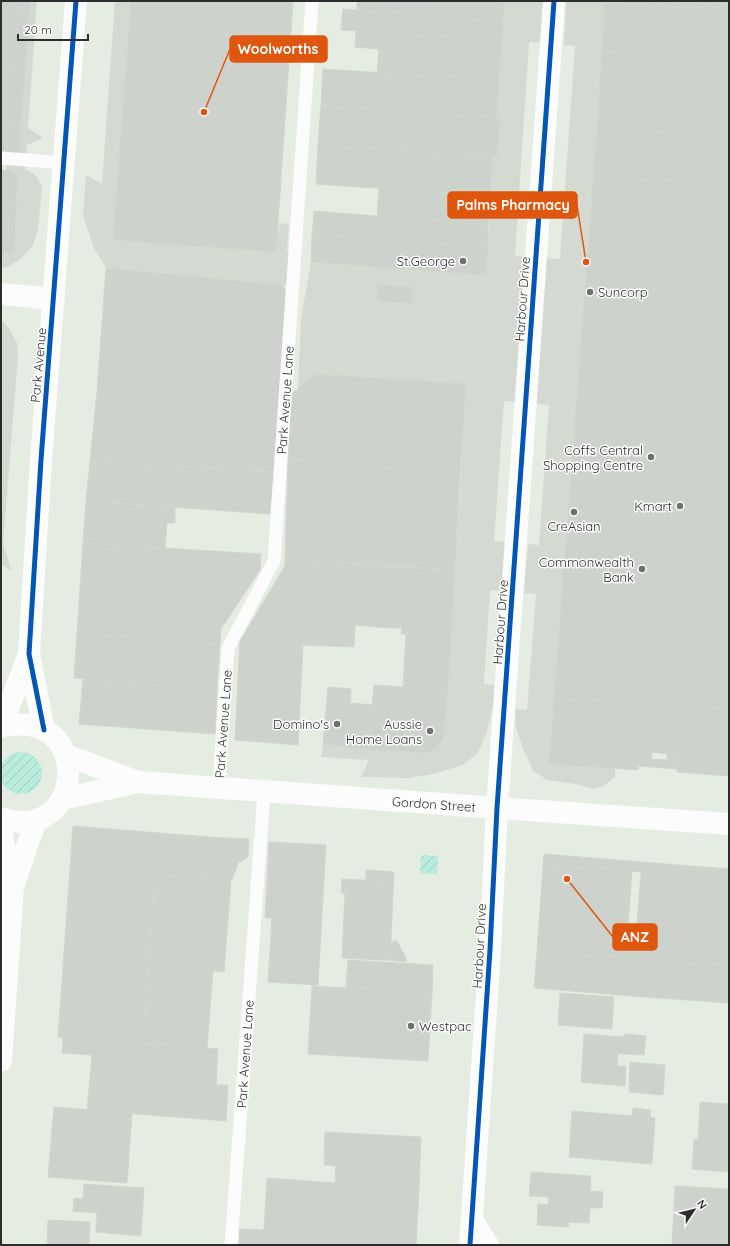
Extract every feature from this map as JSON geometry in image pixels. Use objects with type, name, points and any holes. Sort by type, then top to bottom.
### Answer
[{"type":"street","name":"Park Avenue","points":[[44,730],[29,654],[41,460],[76,1]]},
{"type":"street","name":"Harbour Drive","points":[[470,1245],[490,950],[497,808],[554,1]]},
{"type":"street","points":[[1,294],[54,299]]},
{"type":"street","name":"Park Avenue","points":[[1,727],[29,654]]},
{"type":"street","points":[[1,727],[15,724],[30,725],[44,730],[53,736],[66,755],[69,770],[68,785],[62,799],[46,815],[36,820],[23,822],[10,822],[1,818]]},
{"type":"street","name":"Gordon Street","points":[[66,755],[138,782],[729,824]]},
{"type":"street","name":"Gordon Street","points":[[62,799],[138,782]]},
{"type":"street","points":[[1,1061],[13,887],[36,820]]},
{"type":"street","points":[[1,830],[13,887]]},
{"type":"street","points":[[472,1220],[488,1245]]},
{"type":"lane","name":"Park Avenue Lane","points":[[219,788],[228,648],[274,561],[312,1]]},
{"type":"lane","points":[[1,158],[64,163]]},
{"type":"lane","name":"Park Avenue Lane","points":[[231,1245],[264,792]]},
{"type":"shaded area","points":[[30,1],[37,1],[28,128],[43,138],[27,145],[25,170],[33,173],[38,178],[42,187],[38,230],[33,245],[23,257],[8,267],[1,268],[1,251],[14,252],[17,204],[10,203],[10,201],[16,202],[18,174],[6,171],[7,152],[19,152]]},
{"type":"shaded area","points":[[115,1],[131,1],[114,240],[276,252],[279,223],[289,224],[287,286],[106,268],[94,248],[83,215],[86,175],[102,184]]},
{"type":"shaded area","points":[[504,1],[544,1],[540,42],[529,42],[515,256],[560,259],[575,46],[564,45],[566,1],[606,1],[549,763],[615,768],[615,777],[602,787],[594,789],[575,784],[548,780],[533,771],[516,728],[515,709],[527,710],[536,594],[524,593],[528,544],[539,545],[549,405],[504,401],[494,541],[505,542],[503,571],[501,591],[490,590],[484,684],[496,685],[487,731],[478,753],[463,765],[433,774],[409,778],[361,777],[369,760],[321,757],[323,744],[428,753],[443,740],[448,690],[466,384],[315,374],[298,389],[301,319],[311,262],[486,275],[493,157],[497,157],[497,118]]},
{"type":"shaded area","points":[[1,320],[9,328],[17,343],[18,357],[3,544],[12,571],[1,564]]},
{"type":"shaded area","points":[[17,752],[25,752],[33,755],[39,761],[42,773],[39,785],[33,791],[25,794],[17,794],[9,791],[3,785],[0,777],[0,769],[3,761],[9,755]]},
{"type":"shaded area","points":[[421,855],[438,856],[437,874],[420,873]]},
{"type":"building","points":[[1,1],[18,1],[18,11],[1,10]]},
{"type":"building","points":[[18,1],[30,1],[29,12],[18,11]]},
{"type":"building","points":[[131,1],[293,1],[276,252],[113,240]]},
{"type":"building","points":[[357,1],[504,1],[503,21],[357,10]]},
{"type":"building","points":[[606,1],[714,1],[713,9],[605,3]]},
{"type":"building","points":[[714,1],[729,1],[729,10],[713,9]]},
{"type":"building","points":[[605,3],[729,10],[729,61],[602,52]]},
{"type":"building","points":[[343,9],[503,21],[502,41],[341,30]]},
{"type":"building","points":[[1,10],[18,11],[13,71],[1,70]]},
{"type":"building","points":[[18,11],[29,12],[25,72],[13,71]]},
{"type":"building","points":[[356,31],[401,34],[399,74],[377,72],[379,49],[355,47]]},
{"type":"building","points":[[401,34],[502,41],[499,80],[399,74]]},
{"type":"building","points":[[602,52],[729,61],[729,138],[597,128]]},
{"type":"building","points":[[323,69],[499,80],[497,118],[321,106]]},
{"type":"building","points":[[1,70],[13,71],[11,97],[1,96]]},
{"type":"building","points":[[13,71],[25,72],[23,97],[11,97]]},
{"type":"building","points":[[1,96],[11,97],[10,122],[1,121]]},
{"type":"building","points":[[11,97],[23,97],[21,123],[10,122]]},
{"type":"building","points":[[321,106],[500,118],[497,157],[318,145]]},
{"type":"building","points":[[1,121],[10,122],[7,152],[1,151]]},
{"type":"building","points":[[10,122],[21,123],[19,152],[7,152]]},
{"type":"building","points":[[597,128],[729,138],[729,186],[593,175]]},
{"type":"building","points":[[318,145],[493,157],[490,196],[316,184]]},
{"type":"building","points":[[1,170],[12,171],[10,203],[1,203]]},
{"type":"building","points":[[12,173],[18,174],[16,202],[10,201]]},
{"type":"building","points":[[593,175],[729,186],[729,217],[591,207]]},
{"type":"building","points":[[379,188],[490,196],[488,225],[377,216]]},
{"type":"building","points":[[1,203],[10,203],[8,245],[1,244]]},
{"type":"building","points":[[10,203],[17,203],[14,252],[8,245]]},
{"type":"building","name":"Coffs Central Shopping Centre","points":[[591,207],[729,217],[729,710],[554,698]]},
{"type":"building","points":[[314,211],[488,225],[488,248],[312,235]]},
{"type":"building","points":[[312,235],[488,248],[486,275],[311,262]]},
{"type":"building","points":[[1,244],[8,245],[14,252],[1,251]]},
{"type":"building","points":[[106,268],[282,285],[286,291],[274,472],[90,462],[97,392]]},
{"type":"building","points":[[378,285],[413,287],[412,303],[377,301]]},
{"type":"building","points":[[315,374],[466,384],[460,472],[288,460],[291,395]]},
{"type":"building","points":[[288,460],[460,472],[455,570],[285,559]]},
{"type":"building","points":[[90,462],[274,472],[270,514],[86,501]]},
{"type":"building","points":[[86,501],[175,508],[175,523],[167,523],[165,548],[83,543]]},
{"type":"building","points":[[83,543],[261,554],[260,570],[221,629],[220,644],[77,633]]},
{"type":"building","points":[[285,559],[396,567],[394,592],[375,591],[374,607],[389,608],[388,628],[355,625],[354,647],[303,645],[298,745],[235,740],[240,641],[285,566]]},
{"type":"building","points":[[396,567],[455,570],[448,690],[403,687],[406,634],[401,634],[402,628],[388,628],[389,608],[374,607],[375,591],[394,592]]},
{"type":"building","points":[[77,633],[220,644],[217,690],[74,678]]},
{"type":"building","points":[[83,679],[217,690],[215,734],[79,724]]},
{"type":"building","points":[[374,685],[448,690],[443,740],[428,753],[369,749]]},
{"type":"building","name":"Domino's","points":[[328,687],[351,689],[347,747],[323,744]]},
{"type":"building","points":[[554,698],[729,710],[729,776],[677,772],[678,752],[639,750],[638,770],[549,764]]},
{"type":"building","points":[[350,703],[373,705],[369,749],[347,747]]},
{"type":"building","points":[[639,750],[678,752],[677,769],[638,766]],"holes":[[[652,752],[667,754],[667,760],[651,759]]]},
{"type":"building","points":[[73,826],[209,837],[206,878],[155,874],[143,1043],[58,1037]]},
{"type":"building","points":[[209,837],[249,839],[248,857],[238,863],[232,880],[206,878]]},
{"type":"building","points":[[269,842],[326,845],[318,985],[268,982],[272,918],[265,918]]},
{"type":"building","points":[[544,854],[642,862],[641,872],[556,865],[549,952],[537,951]]},
{"type":"building","points":[[642,862],[729,869],[729,966],[634,959]]},
{"type":"building","points":[[556,865],[632,871],[628,927],[637,928],[634,959],[549,952]]},
{"type":"building","points":[[366,870],[394,872],[390,960],[379,960],[383,881],[366,880]]},
{"type":"building","points":[[155,874],[231,880],[224,972],[213,971],[207,1048],[143,1043]]},
{"type":"building","points":[[342,879],[383,881],[379,960],[342,958],[345,893],[341,893]]},
{"type":"building","points":[[391,941],[397,941],[406,958],[406,962],[390,960]]},
{"type":"building","points":[[537,951],[634,959],[632,996],[534,988]]},
{"type":"building","points":[[634,959],[729,966],[729,1003],[632,996]]},
{"type":"building","points":[[348,960],[433,965],[432,993],[346,988]]},
{"type":"building","points":[[312,986],[432,993],[428,1061],[308,1054]]},
{"type":"building","points":[[560,993],[614,997],[612,1029],[558,1025]]},
{"type":"building","points":[[584,1034],[624,1037],[622,1054],[618,1053],[617,1066],[626,1066],[625,1086],[581,1082]]},
{"type":"building","points":[[624,1034],[646,1036],[644,1055],[622,1054]]},
{"type":"building","points":[[63,1037],[218,1049],[216,1085],[228,1085],[226,1121],[87,1110],[92,1055],[62,1053]]},
{"type":"building","points":[[630,1062],[665,1065],[663,1095],[629,1092]]},
{"type":"building","points":[[700,1102],[729,1104],[729,1172],[692,1169],[694,1139],[698,1140]]},
{"type":"building","points":[[54,1107],[132,1113],[127,1183],[48,1177]]},
{"type":"building","points":[[633,1108],[651,1110],[650,1117],[655,1118],[652,1164],[569,1157],[572,1111],[632,1116]]},
{"type":"building","points":[[325,1132],[421,1137],[419,1189],[335,1184],[336,1166],[324,1165]]},
{"type":"building","points":[[531,1172],[591,1176],[590,1191],[603,1192],[602,1208],[590,1208],[589,1223],[569,1222],[568,1227],[537,1225],[538,1204],[548,1205],[549,1197],[529,1196]]},
{"type":"building","points":[[267,1178],[419,1189],[416,1245],[239,1245],[240,1229],[264,1230]]},
{"type":"building","points":[[84,1184],[144,1188],[141,1236],[96,1232],[97,1213],[73,1211],[74,1198],[83,1199]]},
{"type":"building","points":[[675,1186],[729,1189],[729,1245],[672,1245]]},
{"type":"building","points":[[48,1220],[90,1222],[89,1245],[47,1245]]},
{"type":"cycle path","points":[[44,730],[29,654],[41,460],[76,1]]},
{"type":"cycle path","points":[[470,1245],[490,950],[497,808],[554,1]]},
{"type":"place","name":"Woolworths","points":[[204,112]]},
{"type":"place","name":"St.George","points":[[463,261]]},
{"type":"place","name":"Palms Pharmacy","points":[[586,262]]},
{"type":"place","name":"Suncorp","points":[[590,292]]},
{"type":"place","name":"Coffs Central Shopping Centre","points":[[651,457]]},
{"type":"place","name":"Kmart","points":[[680,506]]},
{"type":"place","name":"CreAsian","points":[[574,512]]},
{"type":"place","name":"Commonwealth Bank","points":[[642,569]]},
{"type":"place","name":"Domino's","points":[[337,724]]},
{"type":"place","name":"Aussie Home Loans","points":[[430,731]]},
{"type":"place","name":"ANZ","points":[[567,879]]},
{"type":"place","name":"Westpac","points":[[411,1026]]}]
